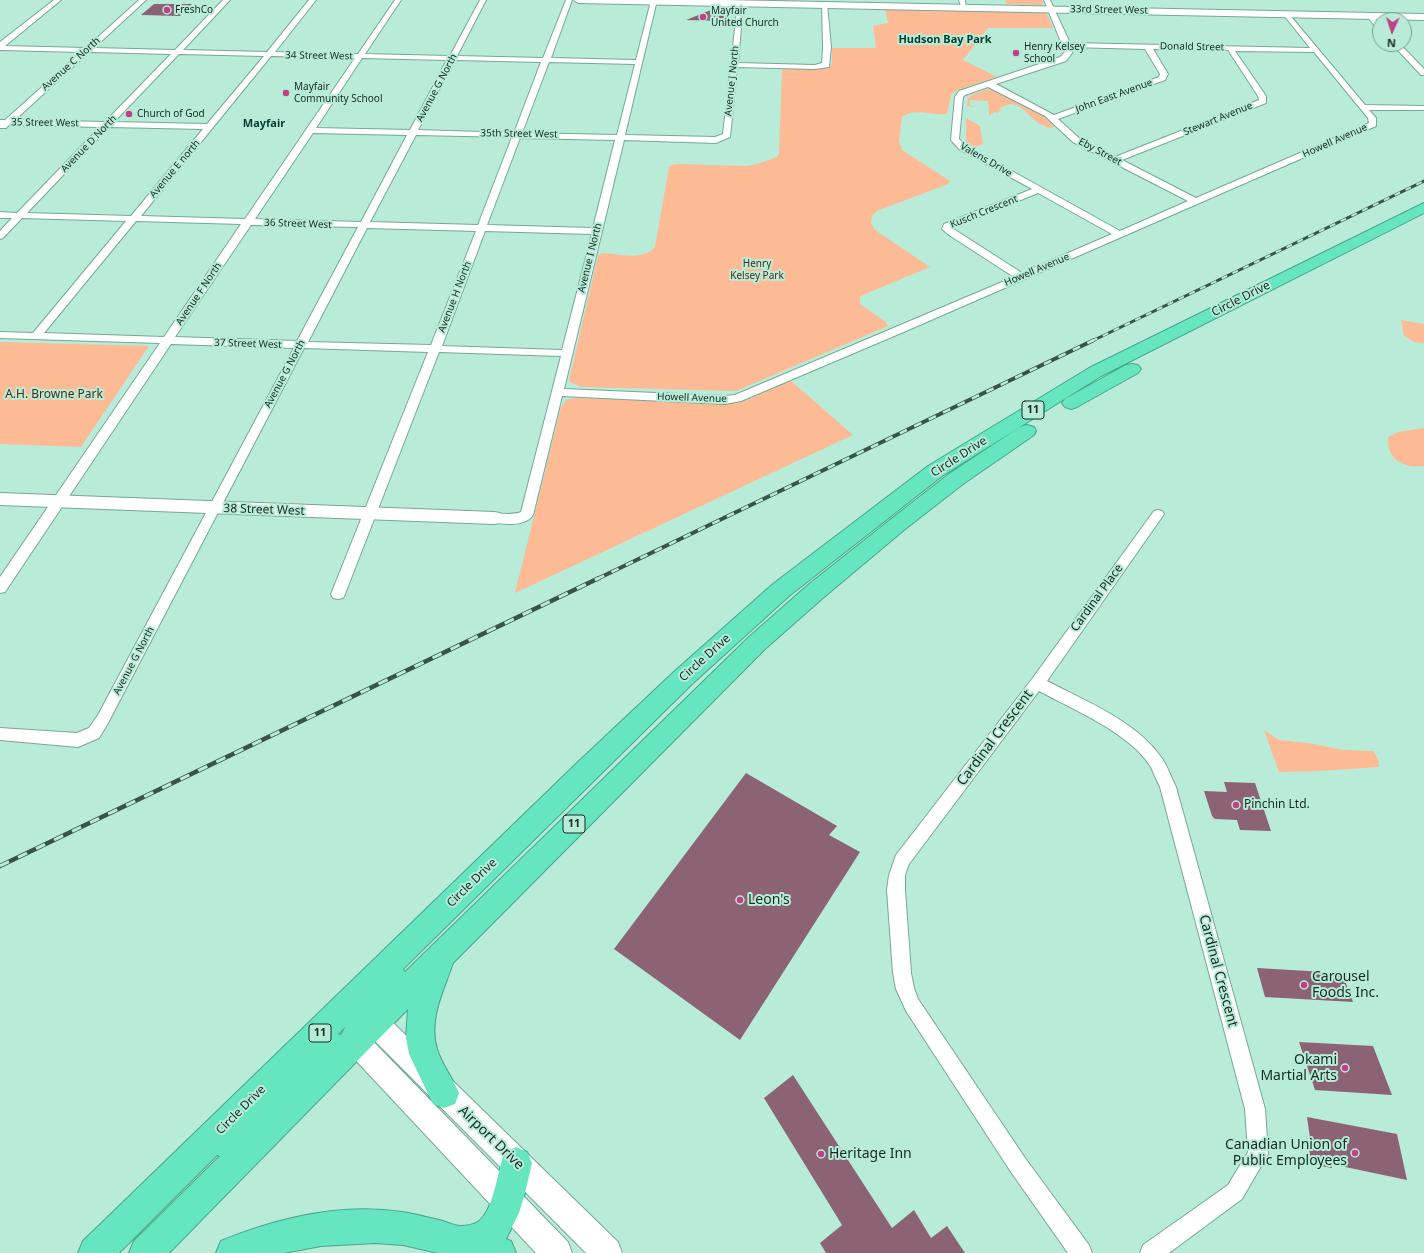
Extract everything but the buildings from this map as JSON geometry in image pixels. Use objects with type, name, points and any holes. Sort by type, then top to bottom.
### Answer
[{"type":"highway","name":"Circle Drive","points":[[95,1253],[454,900],[684,677],[781,590],[935,471],[1095,372],[1424,207]]},
{"type":"highway","name":"Circle Drive","points":[[146,1253],[364,1030],[757,644],[816,591],[896,525],[956,479],[1018,437],[1138,365],[1424,217]]},
{"type":"highway","points":[[185,1165],[213,1158],[342,1036],[364,1030],[370,1005],[408,962],[454,900]]},
{"type":"highway","points":[[444,1093],[422,1050],[420,1031],[422,1009],[439,962],[457,939]]},
{"type":"highway","points":[[459,1243],[477,1240],[486,1236],[495,1229],[502,1219],[516,1163]]},
{"type":"highway","points":[[233,1253],[276,1238],[305,1232],[331,1228],[361,1227],[387,1227],[407,1230],[499,1253]]},
{"type":"main road","name":"33rd Street West","points":[[578,0],[707,1],[740,3],[792,2],[825,5],[874,3],[1049,4],[1286,14],[1424,17]]},
{"type":"main road","points":[[1358,4],[1370,16]]},
{"type":"main road","name":"38 Street West","points":[[0,499],[494,518]]},
{"type":"main road","points":[[364,1030],[507,1199],[557,1253]]},
{"type":"main road","name":"Airport Drive","points":[[364,1030],[444,1093],[608,1253]]},
{"type":"street","points":[[0,47],[58,0]]},
{"type":"street","name":"Avenue C North","points":[[0,128],[3,122],[143,0]]},
{"type":"street","name":"Avenue D North","points":[[0,236],[227,0]]},
{"type":"street","name":"Avenue E north","points":[[35,337],[134,219],[313,0]]},
{"type":"street","name":"Avenue F North","points":[[0,588],[398,0]]},
{"type":"street","name":"Avenue G North","points":[[0,734],[78,740],[94,733],[103,720],[483,0]]},
{"type":"street","name":"Avenue H North","points":[[338,594],[435,349],[516,134],[569,0]]},
{"type":"street","name":"Avenue I North","points":[[527,515],[654,1]]},
{"type":"street","name":"Avenue J North","points":[[727,135],[740,3]]},
{"type":"street","points":[[1049,4],[1068,45]]},
{"type":"street","points":[[734,65],[815,67],[826,65],[827,47],[825,5]]},
{"type":"street","name":"Howell Avenue","points":[[557,392],[725,400],[737,398],[1021,277],[1373,124],[1372,118],[1286,14]]},
{"type":"street","name":"Donald Street","points":[[1068,45],[1315,50]]},
{"type":"street","name":"Valens Drive","points":[[1068,45],[1069,54],[1063,59],[960,95],[954,140],[959,145],[1119,234]]},
{"type":"street","name":"John East Avenue","points":[[1053,118],[1162,78],[1164,74],[1148,46]]},
{"type":"street","name":"34 Street West","points":[[0,47],[638,62]]},
{"type":"street","name":"Stewart Avenue","points":[[1114,160],[1263,101],[1262,96],[1230,48]]},
{"type":"street","points":[[1404,52],[1424,73]]},
{"type":"street","name":"Eby Street","points":[[989,84],[1048,114],[1076,140],[1195,201]]},
{"type":"street","points":[[1362,107],[1424,108]]},
{"type":"street","name":"35 Street West","points":[[3,122],[209,127]]},
{"type":"street","name":"35th Street West","points":[[311,130],[716,140],[727,135]]},
{"type":"street","name":"Kusch Crescent","points":[[1021,277],[952,233],[947,229],[947,226],[1038,190]]},
{"type":"street","name":"36 Street West","points":[[0,215],[596,231]]},
{"type":"street","name":"37 Street West","points":[[0,335],[567,353]]},
{"type":"street","name":"Cardinal Place","points":[[1037,683],[1158,514]]},
{"type":"street","name":"38 Street West","points":[[494,518],[517,519],[527,515]]},
{"type":"street","name":"Cardinal Crescent","points":[[1081,1253],[1018,1165],[912,1005],[905,989],[902,973],[896,890],[897,875],[902,860],[1037,683],[1118,726],[1140,742],[1156,762],[1168,787],[1255,1109],[1258,1154],[1235,1192],[1151,1253]]},
{"type":"green space","points":[[1005,0],[1042,0],[1043,3],[1042,5],[1006,4]]},
{"type":"green space","name":"Henry Kelsey Park","points":[[885,9],[1044,12],[1047,14],[1053,28],[988,28],[963,60],[997,77],[957,90],[951,95],[947,114],[918,112],[907,114],[902,117],[899,141],[902,150],[950,181],[948,184],[877,211],[872,216],[871,223],[875,230],[930,267],[860,297],[860,304],[886,322],[888,326],[736,391],[581,387],[570,382],[569,380],[598,256],[602,253],[630,256],[638,255],[644,254],[655,247],[669,167],[678,164],[747,166],[777,157],[779,154],[782,69],[786,67],[817,69],[828,66],[832,64],[833,48],[876,47],[873,26],[888,23]]},
{"type":"green space","points":[[988,89],[993,90],[1043,115],[1055,127],[1048,128],[1038,123],[1020,107],[1011,104],[1005,105],[999,109],[1001,110],[997,113],[994,112],[989,116],[988,101],[970,100],[970,105],[976,107],[967,106],[968,98]]},
{"type":"green space","points":[[966,118],[980,126],[983,144],[975,147],[966,143]]},
{"type":"green space","points":[[1401,320],[1424,324],[1424,343],[1414,342],[1404,336]]},
{"type":"green space","name":"A.H. Browne Park","points":[[0,342],[149,346],[81,447],[0,444]]},
{"type":"green space","points":[[790,380],[853,435],[515,593],[561,407],[566,400],[575,398],[731,403],[747,400]]},
{"type":"green space","points":[[1424,428],[1424,466],[1410,466],[1398,461],[1390,452],[1388,437],[1398,432]]},
{"type":"green space","points":[[1264,730],[1279,740],[1308,743],[1343,750],[1373,751],[1378,759],[1379,767],[1279,772]]},
{"type":"railway","points":[[1092,341],[1424,181]]},
{"type":"railway","points":[[597,579],[1094,340]]},
{"type":"railway","points":[[0,866],[599,578]]},
{"type":"place","name":"FreshCo","points":[[167,10]]},
{"type":"place","name":"Mayfair United Church","points":[[703,17]]},
{"type":"place","name":"Henry Kelsey School","points":[[1016,53]]},
{"type":"place","name":"Mayfair Community School","points":[[286,93]]},
{"type":"place","name":"Church of God","points":[[129,114]]},
{"type":"place","name":"Pinchin Ltd.","points":[[1236,805]]},
{"type":"place","name":"Leon's","points":[[740,900]]},
{"type":"place","name":"Carousel Foods Inc.","points":[[1304,985]]},
{"type":"place","name":"Okami Martial Arts","points":[[1345,1068]]},
{"type":"place","name":"Canadian Union of Public Employees","points":[[1355,1153]]},
{"type":"place","name":"Heritage Inn","points":[[821,1154]]},
{"type":"district","name":"Hudson Bay Park","points":[[945,40]]},
{"type":"district","name":"Mayfair","points":[[264,124]]}]
